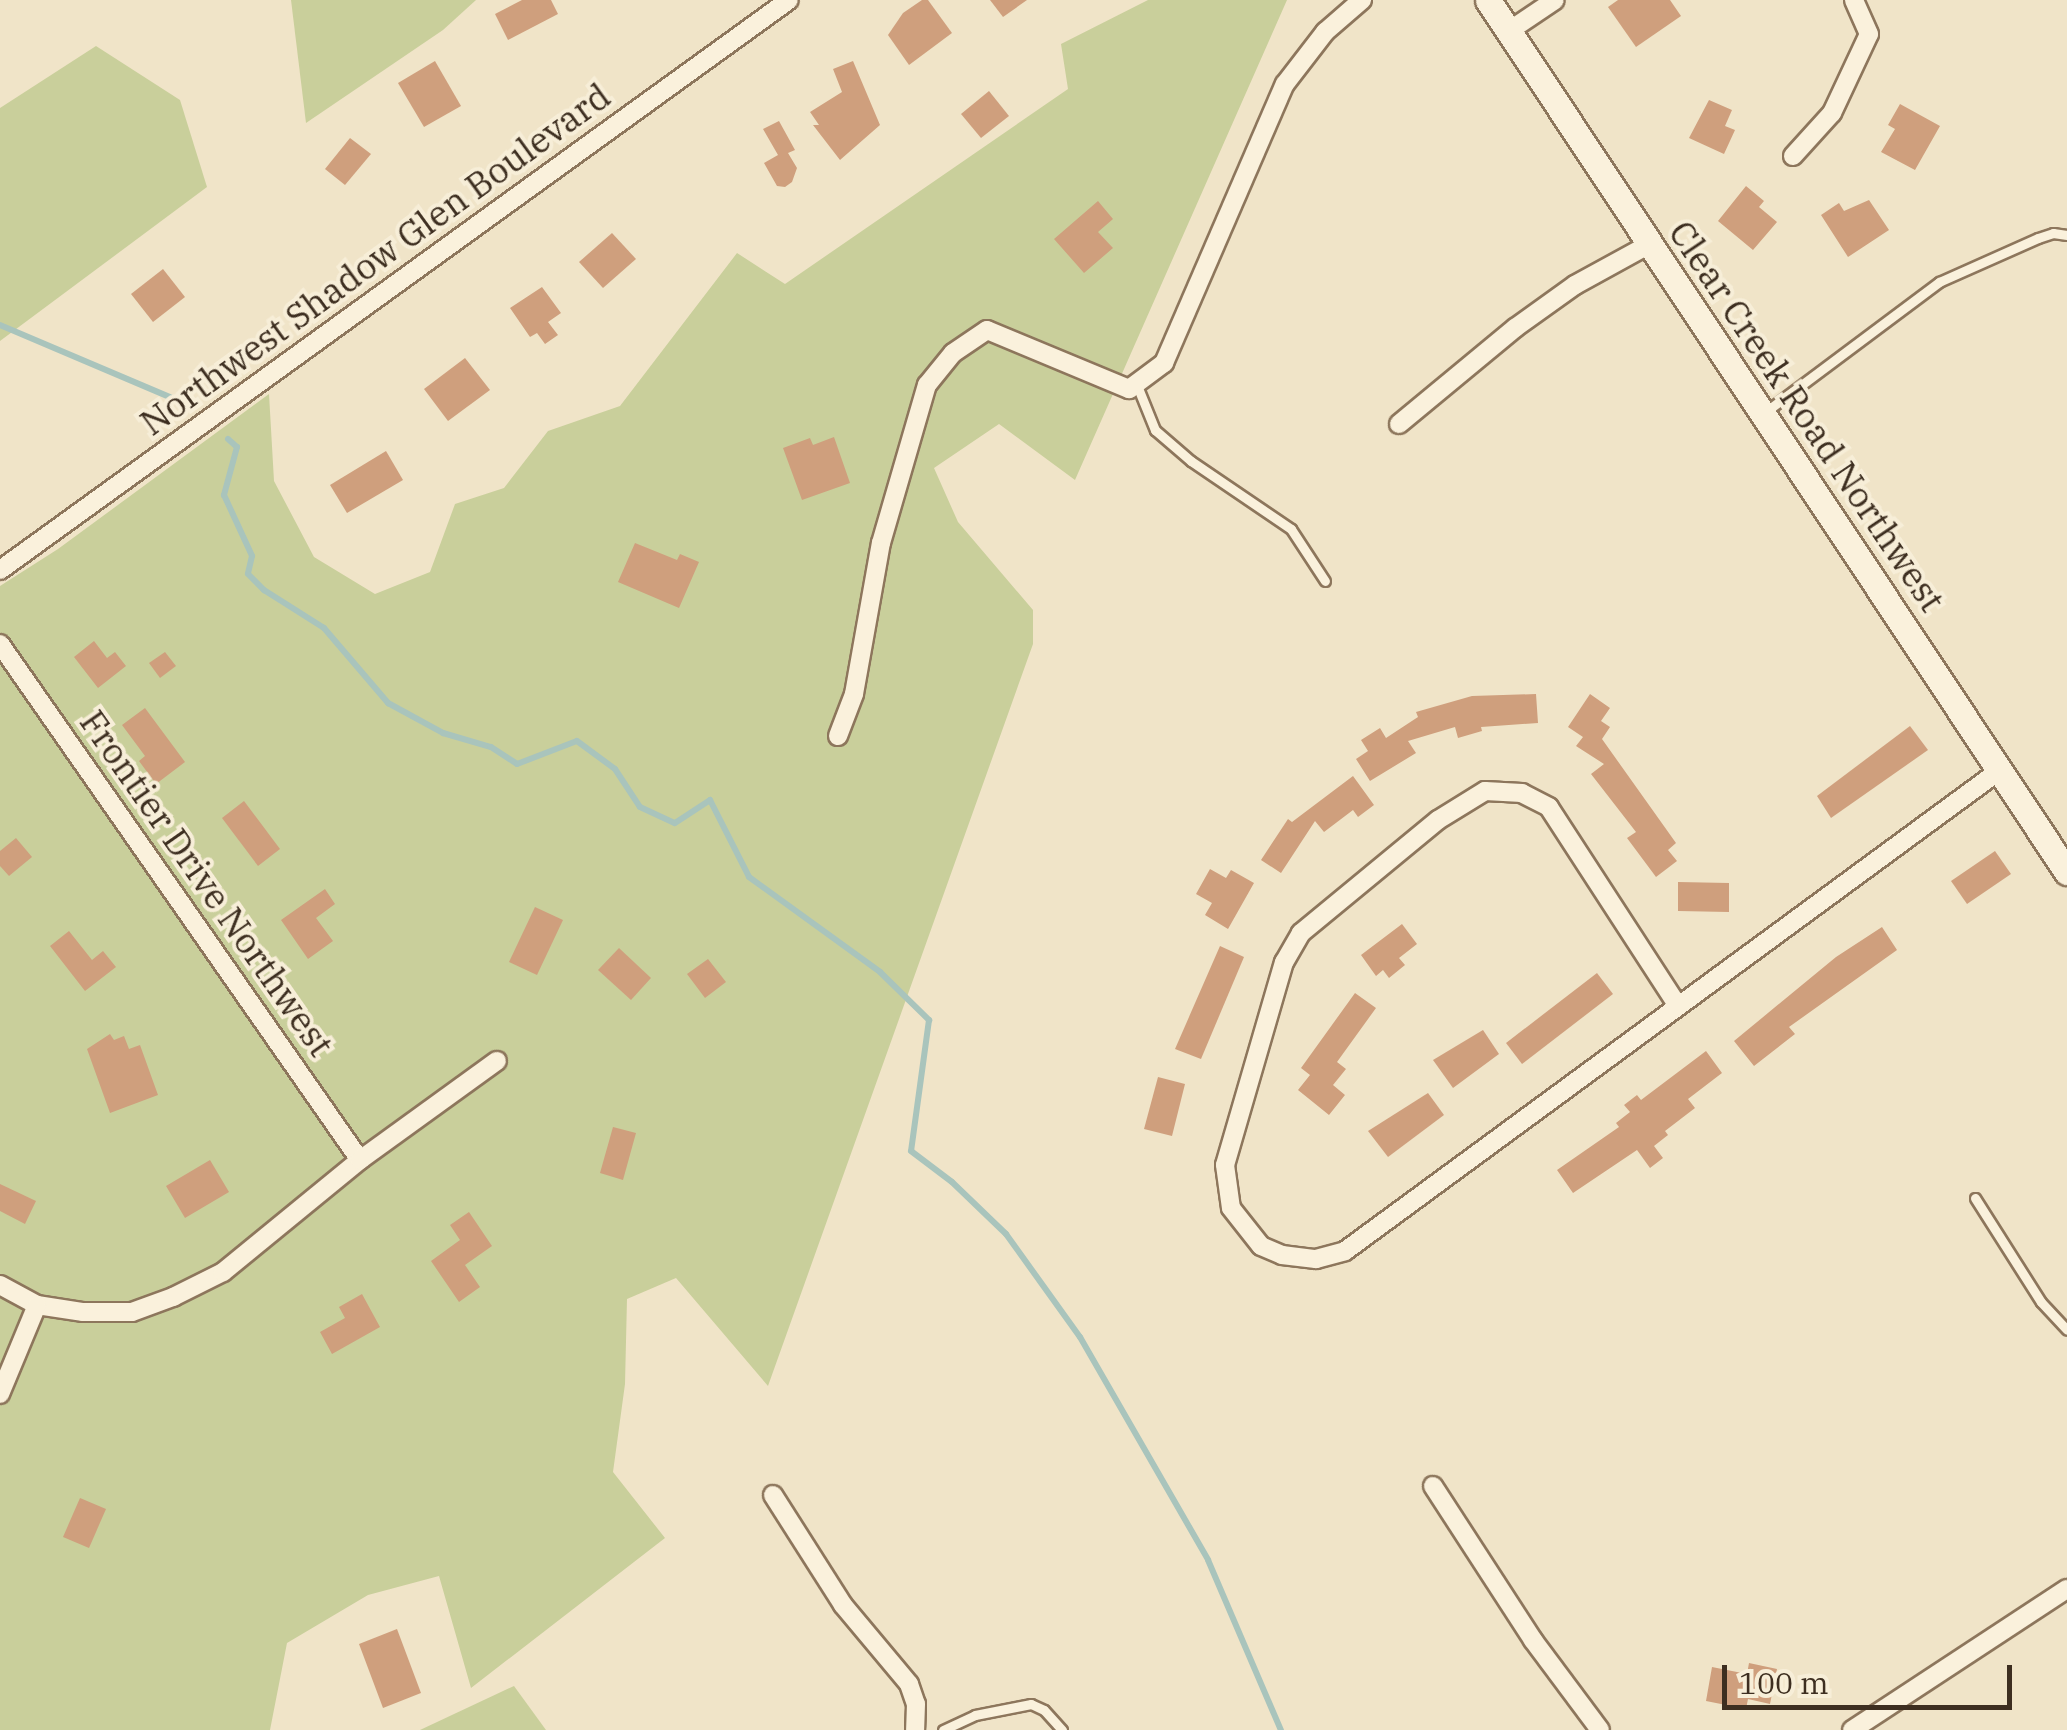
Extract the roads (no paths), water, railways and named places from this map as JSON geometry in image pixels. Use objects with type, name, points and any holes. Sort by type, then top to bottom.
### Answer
[{"type":"main road","name":"Clear Creek Road Northwest","points":[[1488,0],[2067,872]]},
{"type":"street","name":"Northwest Shadow Glen Boulevard","points":[[0,570],[789,0]]},
{"type":"street","points":[[838,736],[854,694],[881,543],[927,385],[952,353],[988,330],[1129,389],[1164,363],[1285,84],[1325,32],[1362,0]]},
{"type":"street","points":[[1508,31],[1555,0]]},
{"type":"street","points":[[1793,156],[1832,113],[1869,34],[1854,0]]},
{"type":"street","points":[[1399,424],[1575,285],[1650,244]]},
{"type":"street","name":"Frontier Drive Northwest","points":[[0,644],[360,1160]]},
{"type":"street","points":[[1678,1006],[1548,807],[1522,793],[1485,791],[1438,820],[1301,933],[1284,962],[1225,1165],[1231,1208],[1261,1246],[1282,1255],[1316,1259],[1344,1251],[2000,770]]},
{"type":"street","points":[[0,1285],[37,1305],[83,1312],[132,1312],[174,1297],[223,1272],[360,1160],[497,1061]]},
{"type":"street","points":[[0,1394],[37,1305]]},
{"type":"street","points":[[1432,1486],[1533,1640],[1600,1730]]},
{"type":"street","points":[[773,1495],[843,1605],[909,1684],[916,1704],[915,1730]]},
{"type":"street","points":[[1852,1730],[2067,1589]]},
{"type":"lane","points":[[1763,414],[1939,282],[2053,232],[2067,235]]},
{"type":"lane","points":[[1136,384],[1155,430],[1191,461],[1291,528],[1325,581]]},
{"type":"lane","points":[[1976,1198],[2041,1302],[2067,1330]]},
{"type":"lane","points":[[943,1730],[975,1715],[1031,1704],[1044,1710],[1062,1730]]},
{"type":"waterway","points":[[0,325],[191,406]]},
{"type":"waterway","points":[[228,439],[237,447],[224,495],[252,556],[248,574],[264,590],[324,628],[388,703],[443,733],[491,747],[517,764],[577,741],[615,769],[640,807],[675,823],[710,800],[749,877],[880,972],[929,1020],[911,1151],[952,1182],[1006,1234],[1080,1337],[1208,1560],[1281,1730]]}]
